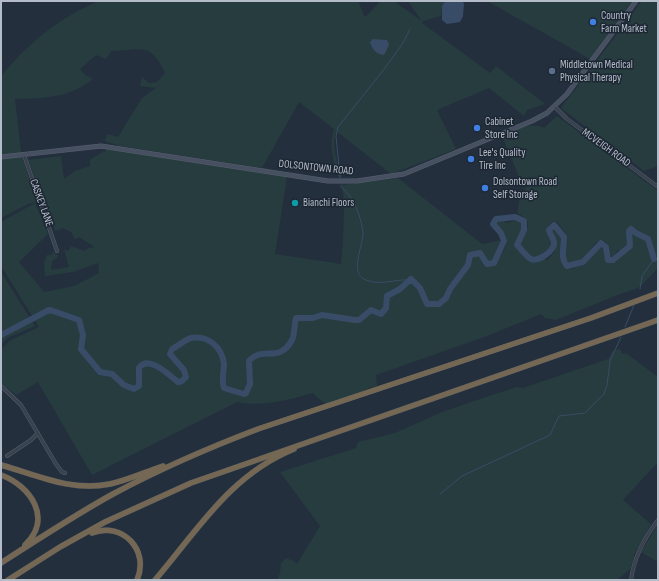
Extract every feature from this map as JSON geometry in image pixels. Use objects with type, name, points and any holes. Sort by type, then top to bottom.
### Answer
[{"type":"highway","points":[[1,465],[61,483],[96,486],[122,480],[258,429],[602,314],[658,293]]},
{"type":"highway","points":[[8,580],[64,545],[106,522],[171,491],[213,474],[658,320]]},
{"type":"highway","points":[[155,580],[227,494],[242,479],[273,459],[331,433]]},
{"type":"highway","points":[[1,563],[68,520],[114,494],[200,452]]},
{"type":"highway","points":[[1,475],[25,490],[33,499],[38,521],[33,535],[26,544],[9,558]]},
{"type":"highway","points":[[64,545],[99,530],[111,530],[121,533],[133,543],[139,555],[140,567],[136,580]]},
{"type":"street","name":"DOLSONTOWN ROAD","points":[[1,157],[101,146],[328,181],[357,181],[386,178],[416,170],[532,121],[555,107],[578,81],[636,1]]},
{"type":"street","name":"MCVEIGH ROAD","points":[[555,107],[568,119],[658,187]]},
{"type":"street","name":"CASKEY LANE","points":[[24,155],[57,251]]},
{"type":"street","points":[[1,386],[21,405],[56,464],[62,472],[65,473]]},
{"type":"street","points":[[7,456],[31,440],[38,433]]},
{"type":"street","points":[[632,580],[636,556],[658,520]]},
{"type":"green space","points":[[99,1],[358,1],[365,17],[379,3],[376,1],[394,1],[421,20],[408,1],[445,1],[442,6],[441,16],[423,21],[422,23],[490,73],[496,66],[545,104],[527,110],[524,116],[489,88],[437,110],[456,149],[391,174],[336,131],[334,144],[343,185],[398,178],[482,244],[503,240],[497,254],[500,257],[507,244],[507,241],[496,223],[503,220],[507,223],[519,219],[524,225],[515,242],[515,247],[530,261],[538,262],[543,258],[547,260],[555,251],[556,244],[552,229],[563,237],[561,258],[562,264],[568,269],[585,264],[603,245],[606,260],[616,262],[623,254],[618,250],[614,256],[611,257],[609,245],[603,240],[593,245],[583,260],[568,264],[565,260],[566,234],[557,222],[554,221],[548,227],[551,241],[550,249],[535,258],[520,246],[519,243],[527,230],[528,223],[527,220],[518,214],[518,206],[523,191],[529,185],[519,177],[502,136],[528,126],[539,126],[544,128],[557,116],[658,191],[658,268],[642,285],[636,289],[556,320],[545,318],[541,314],[487,336],[376,375],[377,386],[367,389],[337,406],[322,402],[313,393],[266,403],[256,404],[237,402],[92,475],[38,382],[16,395],[1,383],[1,350],[9,341],[39,327],[1,266],[1,222],[35,203],[48,234],[19,262],[44,292],[74,286],[99,273],[98,263],[73,272],[45,276],[44,262],[47,255],[51,255],[53,252],[58,255],[57,258],[52,261],[51,270],[69,267],[64,249],[68,251],[71,246],[85,251],[88,248],[93,248],[93,246],[79,237],[75,239],[71,232],[63,228],[56,231],[55,230],[28,160],[61,156],[64,179],[75,171],[90,166],[90,160],[104,151],[104,153],[107,149],[287,177],[275,254],[341,264],[344,217],[343,193],[331,145],[334,129],[299,102],[262,168],[120,146],[105,141],[107,134],[118,137],[142,98],[156,88],[140,86],[142,77],[149,83],[157,82],[165,73],[155,56],[150,52],[138,49],[111,51],[106,59],[96,55],[80,69],[85,75],[93,79],[75,90],[56,96],[15,99],[21,152],[36,202],[28,204],[1,218],[1,76],[23,52],[57,23]]},
{"type":"green space","points":[[487,1],[632,1],[590,59]]},
{"type":"green space","points":[[642,1],[658,1],[658,166],[644,171],[561,108]]},
{"type":"green space","points":[[1,272],[35,326],[7,338],[1,345]]},
{"type":"green space","points":[[617,349],[621,350],[622,354],[626,353],[658,377],[658,462],[623,500],[651,524],[635,553],[631,568],[617,580],[277,580],[280,573],[281,563],[286,558],[297,564],[320,526],[280,472],[356,448],[358,442],[395,433],[442,412],[517,387],[523,388],[608,359],[612,352]]},
{"type":"green space","points":[[658,524],[658,562],[641,552]]},
{"type":"water","points":[[445,1],[461,1],[464,3],[463,16],[460,22],[447,24],[442,20],[442,6]]},
{"type":"water","points":[[373,39],[387,40],[389,45],[384,55],[379,54],[373,49],[370,42]]},
{"type":"waterway","points":[[340,177],[336,136],[338,127],[385,68],[403,43],[410,29]]},
{"type":"waterway","points":[[340,186],[345,190],[356,206],[362,226],[363,237],[357,265],[358,272],[361,277],[372,282],[408,280]]},
{"type":"waterway","points":[[1,335],[49,310],[79,320],[83,335],[81,349],[100,372],[112,374],[124,385],[134,389],[139,386],[139,368],[143,364],[148,363],[165,371],[178,382],[182,381],[186,377],[184,370],[170,354],[172,349],[191,338],[203,338],[213,344],[223,358],[224,388],[244,394],[246,393],[250,384],[249,361],[254,356],[276,353],[287,347],[293,338],[296,318],[313,318],[322,315],[359,320],[371,310],[381,314],[386,308],[387,296],[400,289],[411,279],[420,288],[427,304],[439,304],[446,298],[450,289],[468,265],[470,255],[480,253],[487,264],[494,263],[504,241],[501,233],[493,224],[496,219],[515,217],[524,221],[524,230],[517,245],[525,254],[534,260],[546,255],[552,249],[554,242],[549,230],[554,225],[564,237],[563,256],[567,266],[583,262],[601,243],[606,247],[608,260],[613,260],[630,246],[629,231],[631,229],[648,239],[654,259]]},
{"type":"waterway","points":[[640,289],[642,276],[654,259],[658,261]]},
{"type":"waterway","points":[[625,327],[634,305]]},
{"type":"waterway","points":[[440,494],[462,476],[550,435],[559,416],[585,413],[604,394],[607,385],[610,361],[621,337]]},
{"type":"place","name":"Country Farm Market","points":[[593,22]]},
{"type":"place","name":"Middletown Medical Physical Therapy","points":[[552,71]]},
{"type":"place","name":"Cabinet Store Inc","points":[[477,128]]},
{"type":"place","name":"Lee's Quality Tire Inc","points":[[471,159]]},
{"type":"place","name":"Dolsontown Road Self Storage","points":[[485,188]]},
{"type":"place","name":"Bianchi Floors","points":[[295,203]]}]
